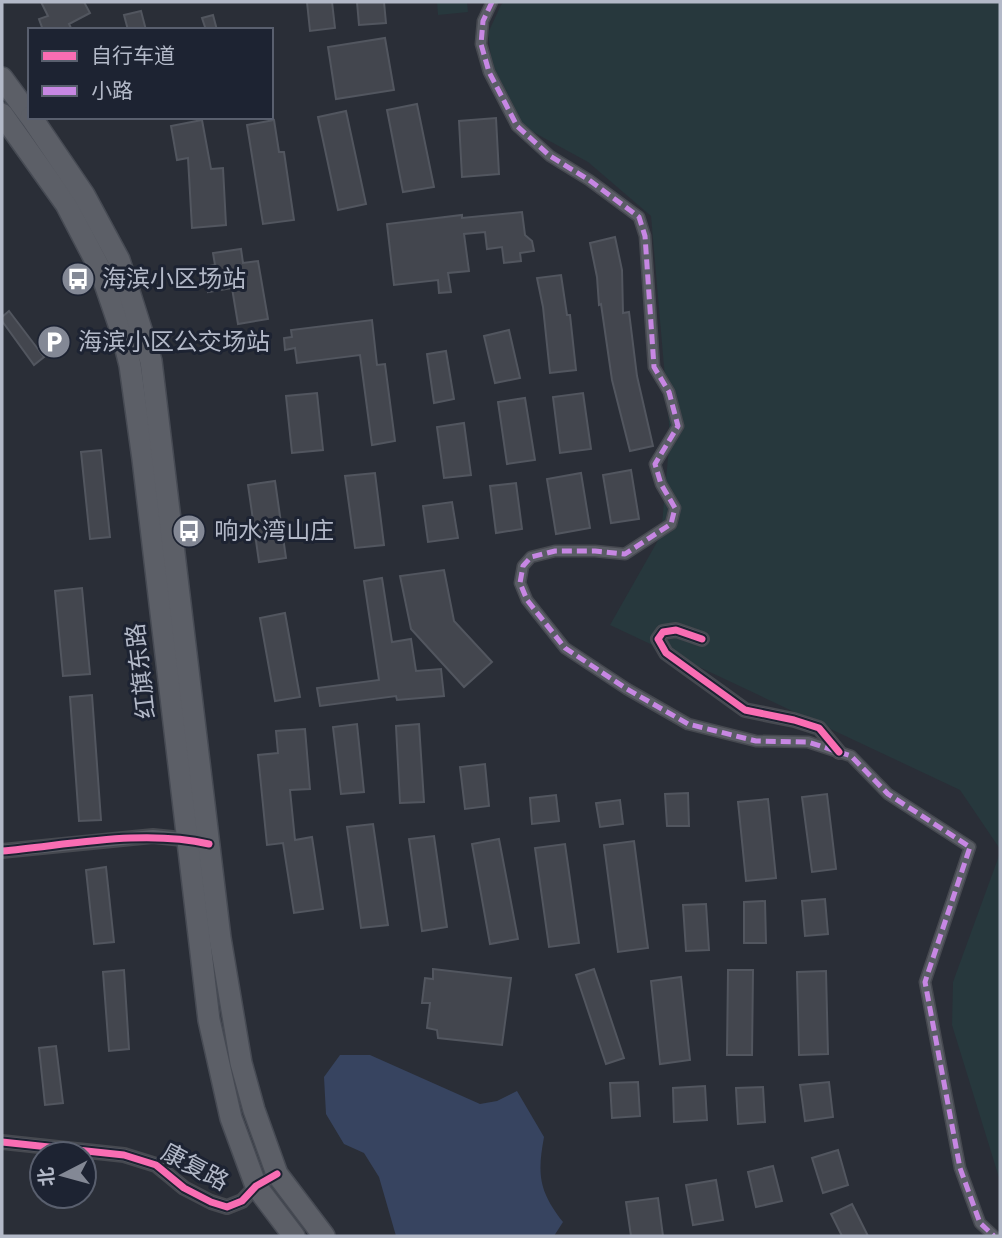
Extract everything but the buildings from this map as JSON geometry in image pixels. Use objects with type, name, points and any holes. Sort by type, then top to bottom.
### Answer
[{"type":"main road","name":"红旗东路","points":[[2,78],[28,114]]},
{"type":"main road","name":"红旗东路","points":[[2,114],[66,204],[100,269],[122,332],[130,365],[141,447],[209,1020],[218,1069],[256,1186],[294,1236]]},
{"type":"main road","name":"红旗东路","points":[[31,119],[84,195],[119,260],[151,361],[220,938],[241,1063],[254,1110],[277,1174],[324,1236]]},
{"type":"street","points":[[492,2],[483,21],[481,44],[489,72],[517,127],[550,156],[589,180],[639,217],[645,236],[654,368],[669,391],[678,426],[655,464],[661,484],[675,508],[671,524],[625,554],[555,551],[531,557],[523,566],[520,583],[527,600],[565,648],[627,689],[688,724],[756,741],[808,742],[851,756],[888,794],[970,847],[925,982],[960,1168],[980,1223],[994,1236]]},
{"type":"street","points":[[702,639],[676,631],[663,632],[658,639],[666,653],[745,710],[819,728],[839,752]]},
{"type":"street","points":[[2,851],[153,836],[209,844]]},
{"type":"street","name":"康复路","points":[[2,1142],[124,1155],[156,1165],[184,1188],[227,1207],[242,1201],[256,1186],[277,1174]]},
{"type":"shaded area","points":[[437,2],[467,2],[468,12],[438,15]]},
{"type":"shaded area","points":[[504,2],[1000,2],[1000,849],[960,790],[610,625],[661,535],[670,436],[651,216],[588,162],[522,126],[492,66],[488,33]]},
{"type":"shaded area","points":[[1000,853],[1000,1181],[952,1025],[953,982]]},
{"type":"water","points":[[340,1055],[370,1055],[480,1104],[497,1101],[517,1091],[544,1137],[542,1182],[549,1201],[563,1222],[554,1236],[396,1236],[379,1177],[364,1153],[344,1144],[326,1114],[324,1077]]},
{"type":"marked path","points":[[492,2],[483,21],[481,44],[489,72],[517,126],[550,156],[589,180],[639,217],[645,236],[654,367],[669,392],[678,426],[655,464],[661,484],[675,508],[671,524],[625,554],[555,551],[531,557],[523,566],[520,583],[527,600],[565,648],[627,689],[688,724],[756,741],[808,742],[851,756],[888,794],[970,847],[925,982],[960,1168],[980,1223],[994,1236]]},
{"type":"cycle path","points":[[702,639],[676,630],[663,632],[658,639],[666,653],[745,710],[819,728],[839,752]]},
{"type":"cycle path","points":[[2,851],[132,838],[209,844]]},
{"type":"cycle path","points":[[2,1142],[124,1155],[156,1165],[184,1188],[227,1207],[242,1201],[256,1186],[277,1174]]},
{"type":"place","name":"海滨小区场站","points":[[78,279]]},
{"type":"place","name":"海滨小区公交场站","points":[[54,342]]},
{"type":"place","name":"响水湾山庄","points":[[189,531]]}]
